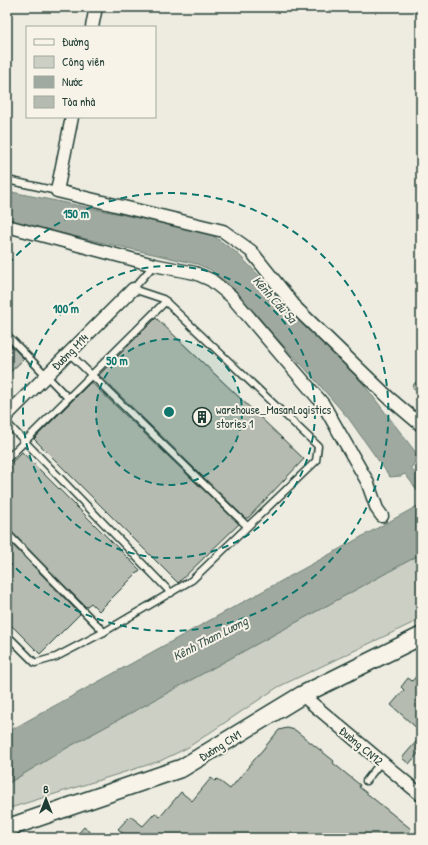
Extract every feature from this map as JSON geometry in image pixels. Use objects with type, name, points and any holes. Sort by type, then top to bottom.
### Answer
[{"type":"street","points":[[92,26],[96,7]]},
{"type":"street","points":[[72,118],[57,191],[223,231],[251,251],[297,309],[388,397],[421,425]]},
{"type":"street","points":[[7,226],[154,265],[195,273],[211,280],[231,296],[323,404],[367,481],[377,510],[382,516]]},
{"type":"street","name":"Đường M14","points":[[7,415],[133,289]]},
{"type":"street","name":"Đường CN1","points":[[7,828],[182,768],[302,695],[421,636]]},
{"type":"street","name":"Đường CN12","points":[[302,695],[421,796]]},
{"type":"lane","points":[[7,180],[57,191]]},
{"type":"lane","points":[[7,635],[35,663],[56,657],[104,632],[192,580],[316,461],[318,446],[163,299],[133,289],[154,265]]},
{"type":"lane","points":[[7,459],[166,302]]},
{"type":"lane","points":[[7,335],[68,398]]},
{"type":"lane","points":[[69,353],[247,526]]},
{"type":"lane","points":[[7,424],[171,593]]},
{"type":"lane","points":[[7,532],[104,632]]},
{"type":"lane","points":[[366,781],[381,762]]},
{"type":"green space","points":[[421,554],[421,619],[278,687],[187,748],[160,761],[7,809],[7,784],[65,749]]},
{"type":"water","name":"Kênh Cầu Sa","points":[[7,191],[208,232],[237,253],[358,377],[417,454],[411,468],[421,480],[421,495],[405,474],[390,477],[349,419],[302,365],[211,270],[197,264],[7,221]]},
{"type":"water","name":"Kênh Tham Lương","points":[[421,504],[421,554],[65,749],[7,784],[7,732]]},
{"type":"building","name":"warehouse_MasanLogistics stories 1","points":[[156,318],[304,459],[248,518],[245,518],[99,375]]},
{"type":"building","points":[[7,341],[24,359],[7,375]]},
{"type":"building","points":[[421,378],[421,397],[412,386]]},
{"type":"building","points":[[91,382],[239,524],[178,583],[34,439]]},
{"type":"building","points":[[22,452],[140,570],[99,611],[91,603],[86,607],[7,529],[7,467]]},
{"type":"building","points":[[7,539],[80,614],[40,654],[7,621]]},
{"type":"building","points":[[421,671],[421,732],[391,705],[404,690],[401,687],[408,678],[412,681]]},
{"type":"building","points":[[287,728],[295,730],[334,761],[333,763],[360,785],[359,787],[411,829],[404,838],[128,838],[118,829],[130,816],[143,826],[155,813],[160,817],[181,792],[192,801],[211,778],[215,781],[217,779],[230,789],[279,730]]},
{"type":"building","points":[[421,736],[421,750],[409,764],[402,758]]},
{"type":"building","points":[[84,827],[97,838],[74,838]]},
{"type":"place","name":"warehouse_MasanLogistics stories 1","points":[[202,417]]}]
